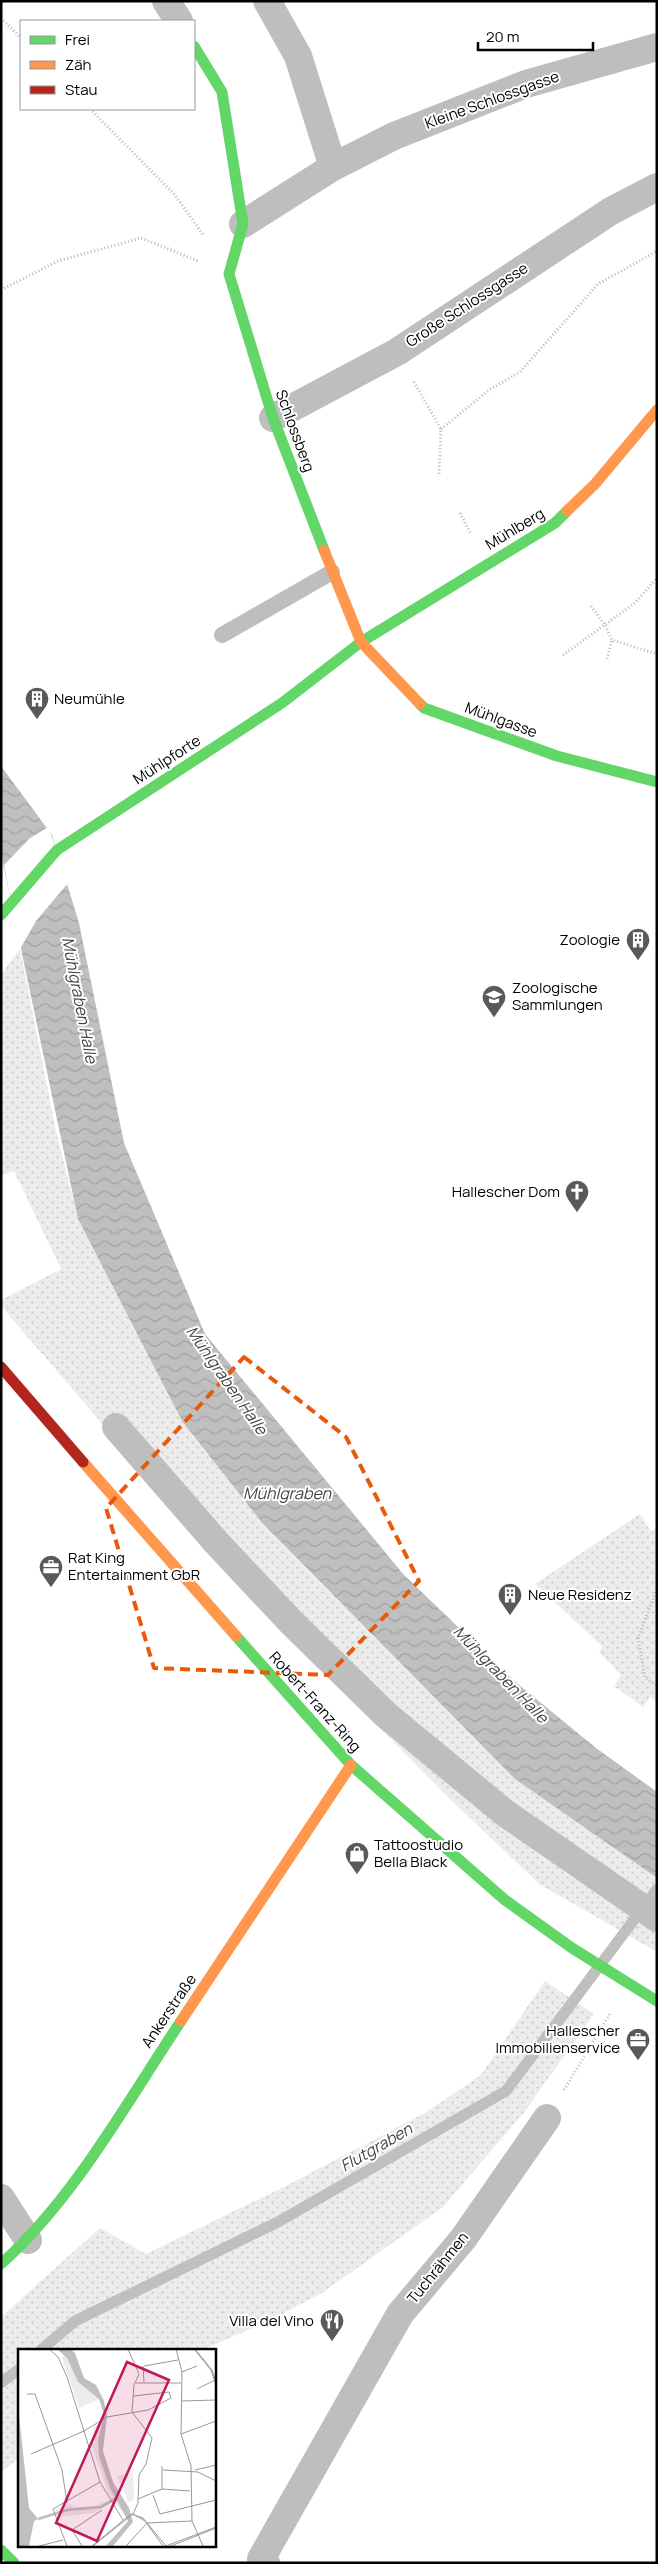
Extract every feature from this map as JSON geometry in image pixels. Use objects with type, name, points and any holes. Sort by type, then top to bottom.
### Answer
[{"type":"street","points":[[166,1],[177,20]]},
{"type":"street","points":[[267,1],[298,56],[333,168]]},
{"type":"street","name":"Kleine Schlossgasse","points":[[243,224],[333,168],[394,136],[526,84],[657,47]]},
{"type":"street","points":[[195,48],[222,92],[243,224],[230,274]]},
{"type":"street","name":"Große Schlossgasse","points":[[273,418],[397,352],[611,211],[657,186]]},
{"type":"street","name":"Schlossberg","points":[[230,274],[273,418],[361,642]]},
{"type":"street","name":"Mühlberg","points":[[361,642],[556,522],[595,484],[657,410]]},
{"type":"street","name":"Mühlgasse","points":[[361,642],[424,708],[557,756],[657,782]]},
{"type":"street","name":"Mühlpforte","points":[[1,915],[11,901],[57,850],[282,703],[361,642]]},
{"type":"street","name":"Robert-Franz-Ring","points":[[1,1368],[138,1526],[351,1765],[505,1900],[572,1948],[657,2001]]},
{"type":"street","points":[[116,1427],[223,1550],[385,1714],[505,1813],[657,1918]]},
{"type":"street","name":"Ankerstraße","points":[[1,2264],[28,2240],[76,2179],[351,1765]]},
{"type":"street","name":"Tuchrähmen","points":[[260,2562],[400,2314],[463,2239],[547,2118]]},
{"type":"street","points":[[1,2198],[28,2240]]},
{"type":"street","points":[[1,2550],[14,2563]]},
{"type":"lane","points":[[222,636],[332,572]]},
{"type":"path","points":[[1,18],[20,37]]},
{"type":"path","points":[[91,110],[174,195],[230,274]]},
{"type":"path","points":[[1,290],[58,261],[141,238],[230,274]]},
{"type":"path","points":[[441,429],[489,390],[520,372],[598,284],[657,251]]},
{"type":"path","points":[[397,352],[441,429],[439,474]]},
{"type":"path","points":[[563,655],[635,603],[657,578]]},
{"type":"path","points":[[591,606],[606,625],[612,640],[607,659]]},
{"type":"path","points":[[612,640],[657,654]]},
{"type":"path","points":[[657,1589],[638,1638],[646,1678],[657,1685]]},
{"type":"path","points":[[547,2118],[629,1984]]},
{"type":"highlighted area","points":[[244,1357],[346,1437],[419,1581],[328,1675],[154,1668],[106,1508]]},
{"type":"shaded area","points":[[20,949],[56,1131],[78,1219],[182,1421],[266,1528],[515,1779],[657,1878],[657,1952],[539,1884],[453,1802],[262,1609],[1,1306],[1,1300],[61,1269],[14,1171],[2,1175],[1,1173],[1,975]]},
{"type":"shaded area","points":[[640,1514],[651,1531],[657,1528],[657,1702],[650,1697],[643,1707],[614,1686],[621,1675],[599,1652],[603,1647],[535,1584]]},
{"type":"shaded area","points":[[545,1981],[594,2014],[525,2111],[443,2207],[322,2293],[271,2320],[204,2349],[18,2349],[18,2459],[1,2472],[1,2317],[100,2228],[146,2254],[288,2185],[425,2113],[481,2075]]},
{"type":"water","name":"Mühlgraben","points":[[1,766],[52,835],[79,923],[124,1143],[205,1334],[404,1575],[513,1680],[596,1748],[657,1792],[657,1878],[515,1779],[263,1524],[182,1421],[78,1219],[1,854]]},
{"type":"pier","points":[[48,827],[69,882],[36,921],[20,949],[4,865],[30,838]]},
{"type":"waterway","name":"Flutgraben","points":[[42,2349],[75,2321],[278,2222],[506,2091],[657,1889]]},
{"type":"waterway","name":"Flutgraben","points":[[1,2383],[18,2370]]},
{"type":"traffic: fast","points":[[195,48],[222,92],[243,224],[229,274],[273,418],[324,550]]},
{"type":"traffic: fast","points":[[1,915],[57,850],[282,703],[361,642],[555,523],[567,511]]},
{"type":"traffic: fast","points":[[420,704],[424,708],[557,756],[657,782]]},
{"type":"traffic: fast","points":[[236,1636],[351,1765],[505,1900],[572,1948],[657,2001]]},
{"type":"traffic: fast","points":[[1,2264],[27,2238],[76,2180],[181,2021]]},
{"type":"traffic: fast","points":[[1,2550],[14,2563]]},
{"type":"traffic: slow","points":[[567,511],[595,484],[657,410]]},
{"type":"traffic: slow","points":[[324,550],[361,642],[420,704]]},
{"type":"traffic: slow","points":[[83,1462],[236,1636]]},
{"type":"traffic: slow","points":[[181,2021],[351,1765]]},
{"type":"traffic: jam","points":[[1,1367],[83,1462]]},
{"type":"place","name":"Neumühle","points":[[37,720]]},
{"type":"place","name":"Zoologie","points":[[638,961]]},
{"type":"place","name":"Zoologische Sammlungen","points":[[494,1018]]},
{"type":"place","name":"Hallescher Dom","points":[[577,1213]]},
{"type":"place","name":"Rat King Entertainment GbR","points":[[51,1588]]},
{"type":"place","name":"Neue Residenz","points":[[510,1616]]},
{"type":"place","name":"Tattoostudio Bella Black","points":[[357,1875]]},
{"type":"place","name":"Hallescher Immobilienservice","points":[[638,2061]]},
{"type":"place","name":"Villa del Vino","points":[[332,2342]]},
{"type":"water label","name":"Mühlgraben Halle","points":[[80,1000]]},
{"type":"water label","name":"Mühlgraben Halle","points":[[227,1380]]},
{"type":"water label","name":"Mühlgraben Halle","points":[[501,1674]]}]
